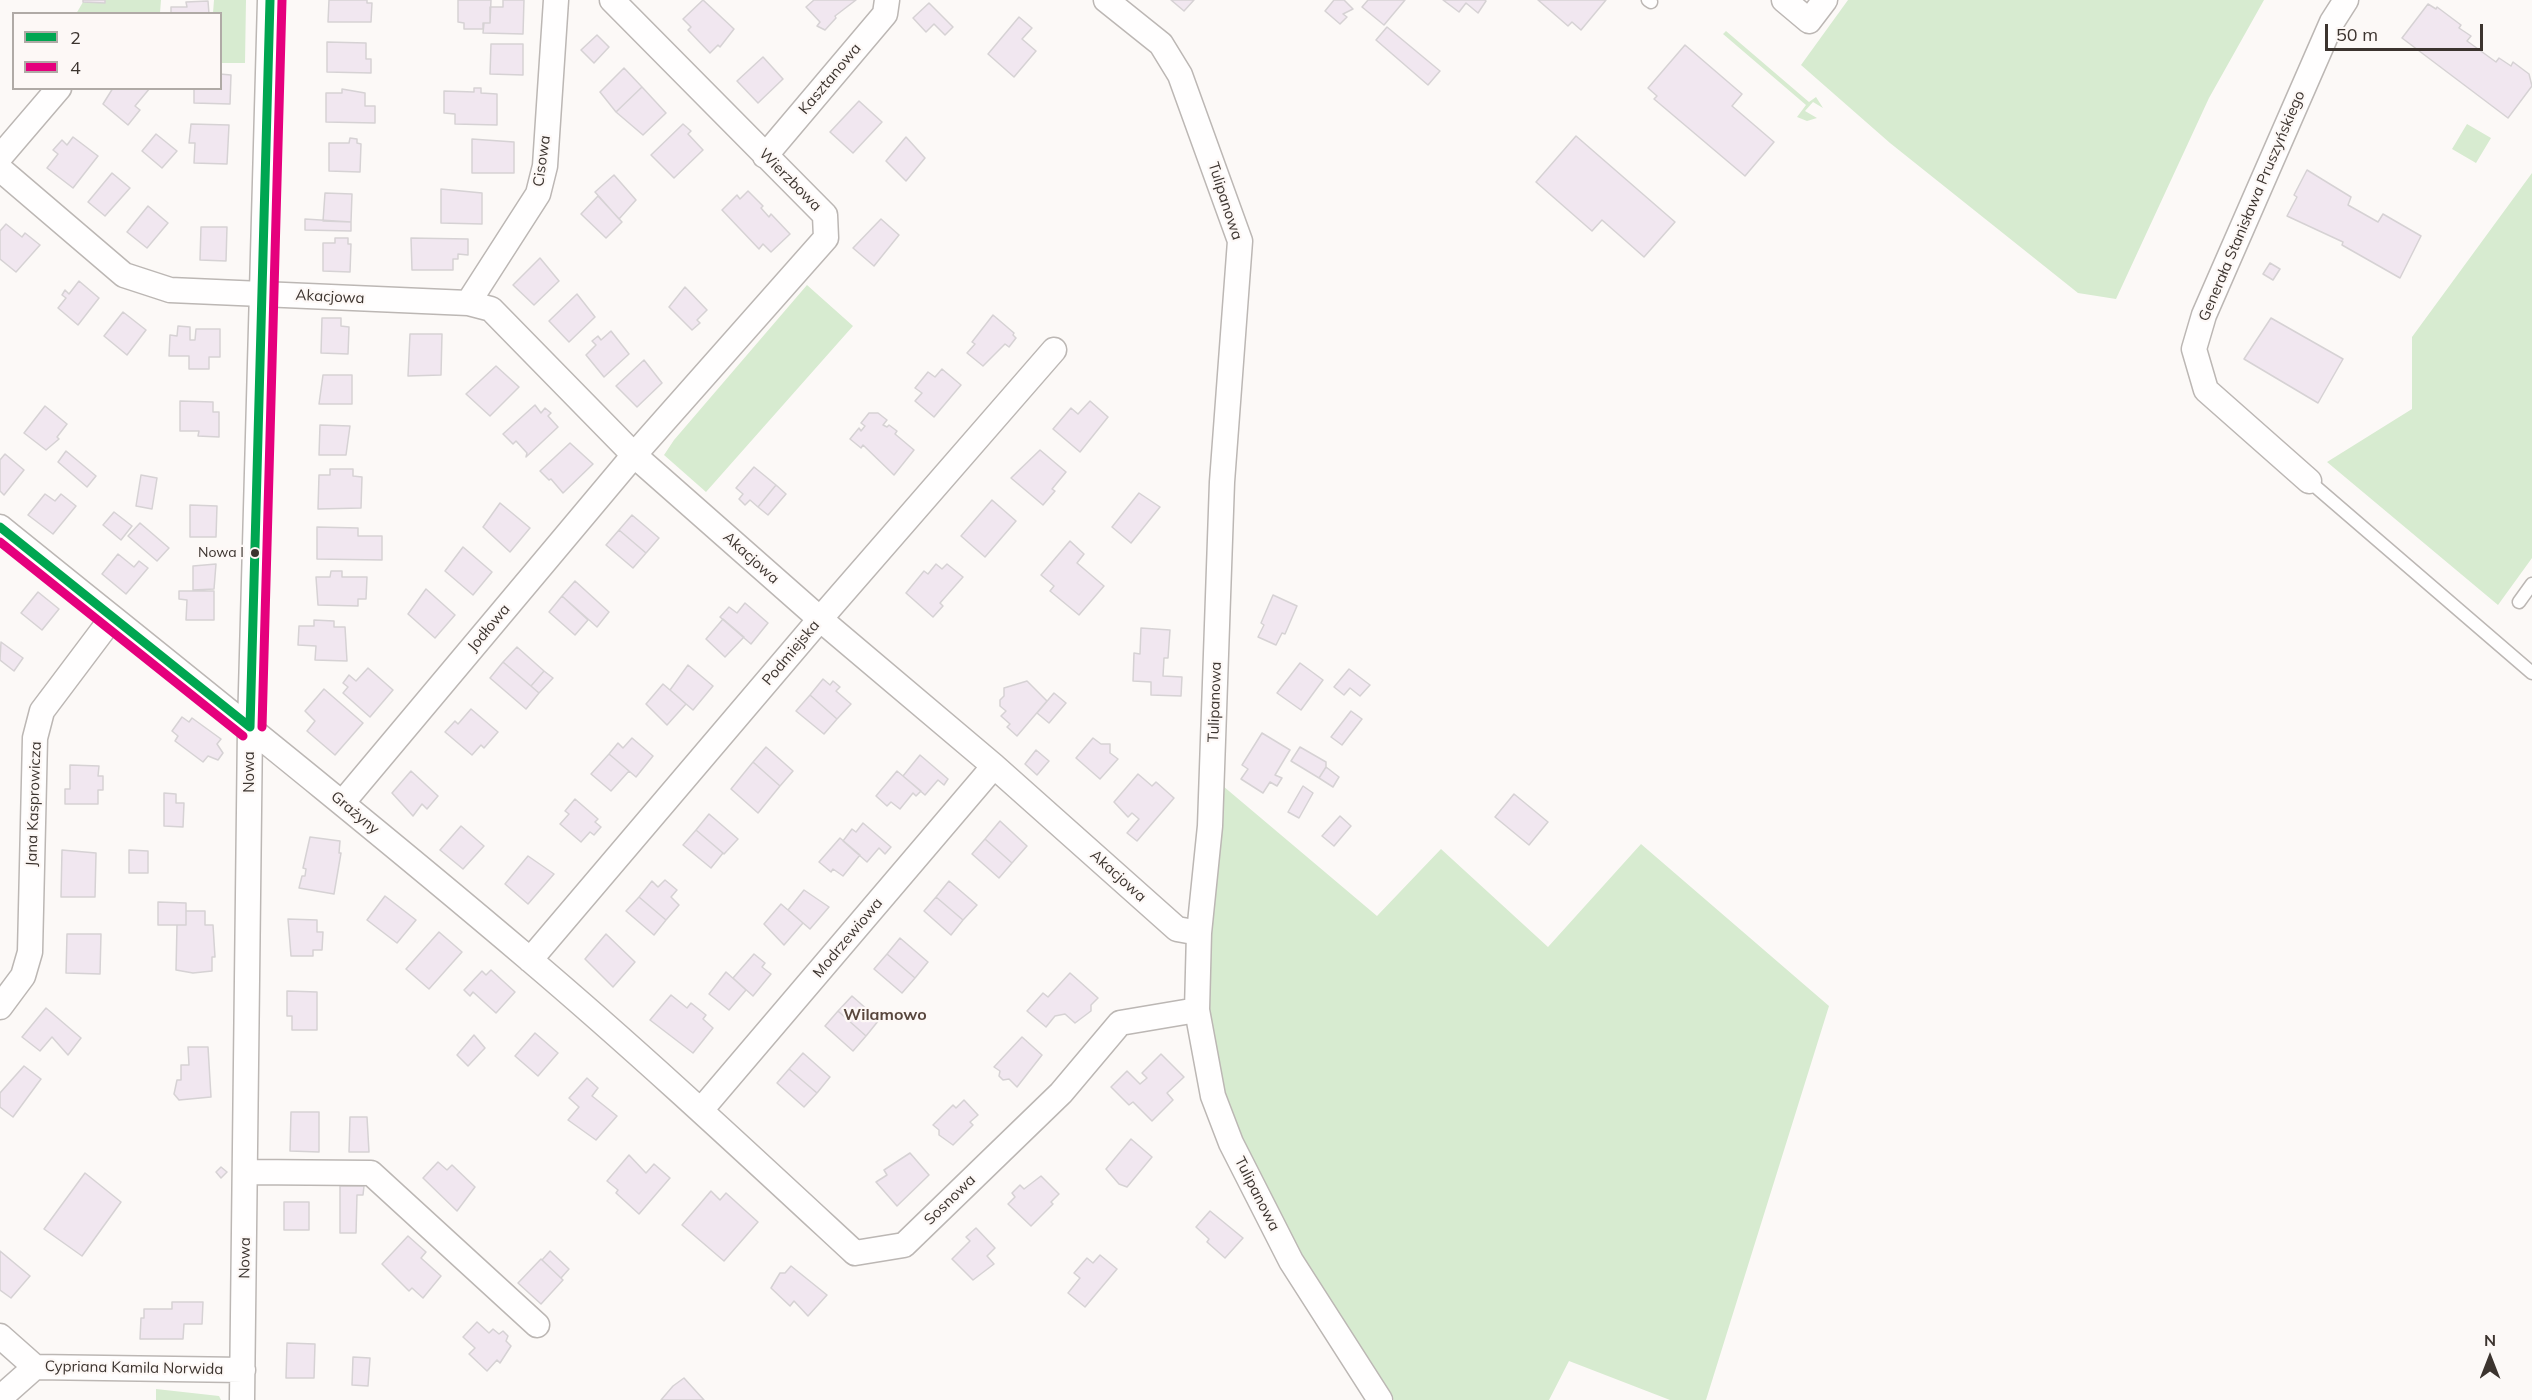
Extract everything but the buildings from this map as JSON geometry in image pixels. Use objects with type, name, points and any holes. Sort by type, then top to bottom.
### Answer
[{"type":"street","name":"Nowa","points":[[242,1400],[250,727],[270,0]]},
{"type":"street","name":"Cisowa","points":[[468,303],[538,194],[545,166],[556,0]]},
{"type":"street","name":"Wierzbowa","points":[[612,0],[825,215],[826,238],[634,455]]},
{"type":"street","name":"Kasztanowa","points":[[765,156],[885,14],[887,0]]},
{"type":"street","name":"Tulipanowa","points":[[1106,0],[1161,44],[1180,75],[1240,241],[1222,482],[1210,826],[1199,933],[1197,1010],[1213,1096],[1231,1143],[1291,1261],[1380,1400]]},
{"type":"street","points":[[1784,0],[1809,21],[1825,0]]},
{"type":"street","name":"Generała Stanisława Pruszyńskiego","points":[[2309,481],[2206,390],[2194,349],[2204,315],[2225,266],[2332,22],[2346,0]]},
{"type":"street","points":[[0,157],[57,90]]},
{"type":"street","name":"Akacjowa","points":[[0,169],[124,275],[170,290],[468,303],[491,309],[634,455],[820,619],[994,765],[1177,929],[1199,933]]},
{"type":"street","name":"Podmiejska","points":[[530,960],[820,619],[1054,350]]},
{"type":"street","name":"Jodłowa","points":[[343,802],[634,455]]},
{"type":"street","name":"Grażyny","points":[[0,527],[343,802],[530,960],[701,1110]]},
{"type":"street","name":"Jana Kasprowicza","points":[[0,1007],[23,976],[30,952],[34,738],[42,711],[112,618]]},
{"type":"street","name":"Modrzewiowa","points":[[701,1110],[994,765]]},
{"type":"street","name":"Sosnowa","points":[[701,1110],[855,1253],[904,1245],[1061,1092],[1120,1023],[1197,1010]]},
{"type":"street","points":[[246,1172],[371,1173],[537,1325]]},
{"type":"street","points":[[0,1336],[35,1367]]},
{"type":"street","name":"Cypriana Kamila Norwida","points":[[0,1398],[35,1367],[243,1370]]},
{"type":"lane","points":[[2309,481],[2532,673]]},
{"type":"lane","points":[[2519,602],[2532,584]]},
{"type":"green space","points":[[105,0],[161,0],[160,12],[77,12],[83,2],[104,3]]},
{"type":"green space","points":[[214,0],[246,0],[245,63],[222,63],[222,12],[213,12]]},
{"type":"green space","points":[[1848,0],[2264,0],[2209,98],[2116,299],[2078,293],[1890,143],[1801,65]]},
{"type":"green space","points":[[1726,31],[1809,102],[1816,97],[1823,108],[1813,102],[1805,111],[1817,118],[1807,121],[1797,117],[1806,105],[1723,34]]},
{"type":"green space","points":[[2467,124],[2491,138],[2476,163],[2452,149]]},
{"type":"green space","points":[[2532,173],[2532,558],[2498,605],[2327,462],[2412,409],[2412,337]]},
{"type":"green space","points":[[807,285],[853,326],[706,492],[664,455],[674,440]]},
{"type":"green space","points":[[1223,786],[1377,916],[1441,849],[1548,947],[1641,844],[1829,1006],[1706,1400],[1670,1400],[1569,1361],[1549,1400],[1394,1400],[1332,1306],[1275,1207],[1227,1105],[1201,998]]},
{"type":"green space","points":[[156,1389],[219,1396],[221,1400],[156,1400]]},
{"type":"transit line","name":"2","points":[[250,727],[270,0]]},
{"type":"transit line","name":"4","points":[[262,727],[282,0]]},
{"type":"transit line","name":"2","points":[[0,527],[250,727]]},
{"type":"transit line","name":"4","points":[[0,542],[243,736]]},
{"type":"place","name":"Nowa I","points":[[255,553]]},
{"type":"district","name":"Wilamowo","points":[[885,1015]]}]
